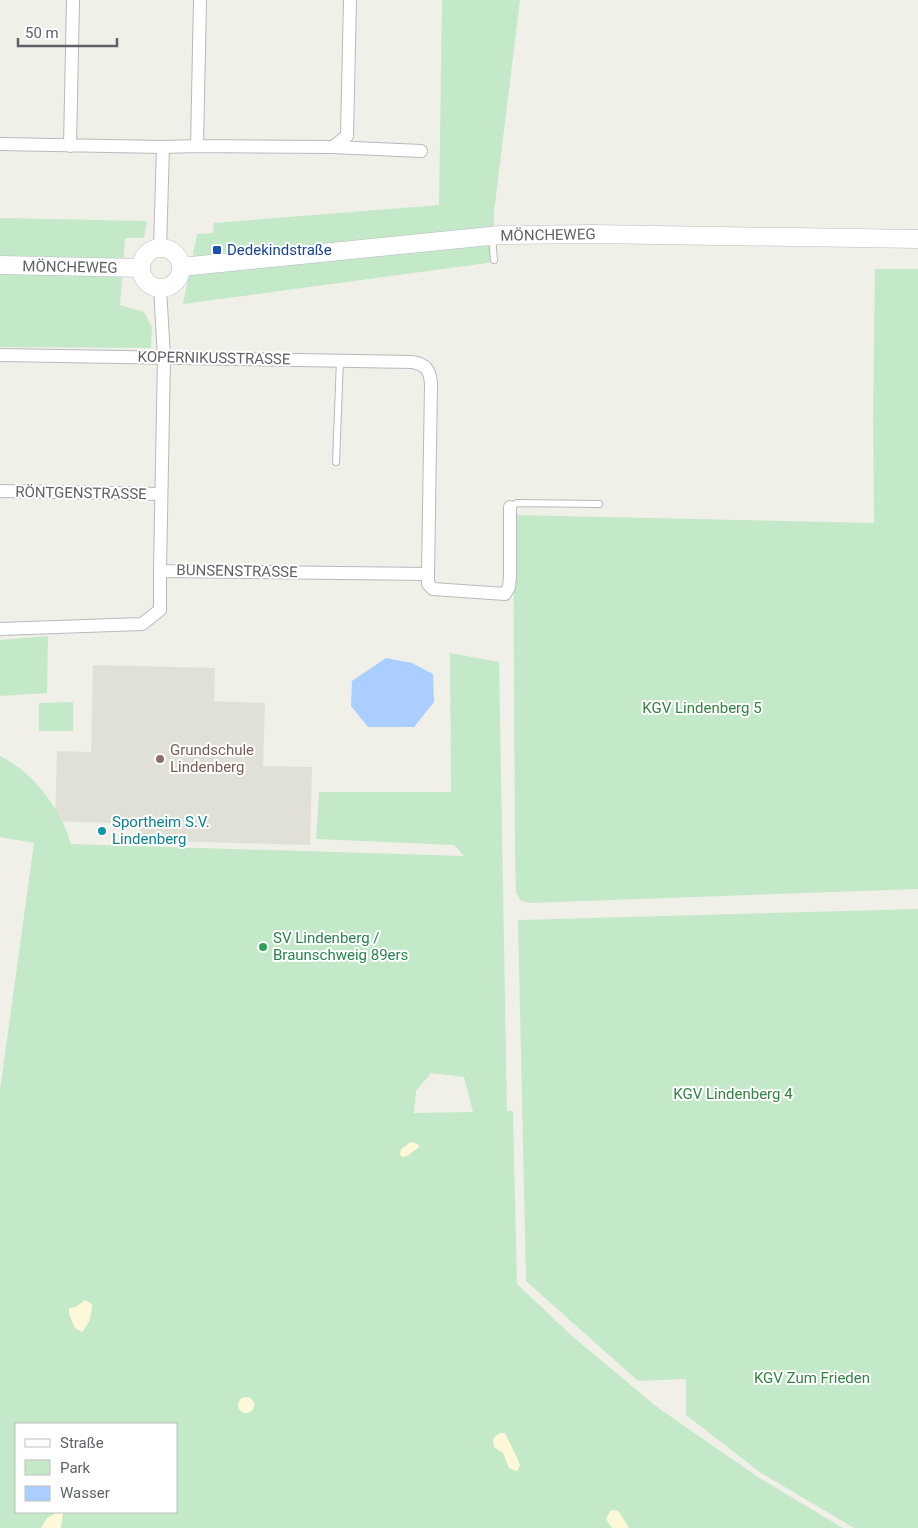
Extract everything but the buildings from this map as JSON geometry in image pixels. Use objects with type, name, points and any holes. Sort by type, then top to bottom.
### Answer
[{"type":"main road","name":"MÖNCHEWEG","points":[[180,267],[492,236],[593,234],[918,239]]},
{"type":"main road","points":[[160,248],[174,254],[179,260],[180,267],[180,274],[173,284],[160,288],[153,287],[142,276],[142,260],[146,254],[160,248]]},
{"type":"main road","name":"MÖNCHEWEG","points":[[0,265],[141,268]]},
{"type":"street","points":[[70,146],[73,0]]},
{"type":"street","points":[[197,146],[200,0]]},
{"type":"street","points":[[333,147],[347,136],[350,0]]},
{"type":"street","points":[[0,144],[163,147],[333,147],[421,151]]},
{"type":"street","points":[[160,248],[163,147]]},
{"type":"street","points":[[160,288],[164,357],[160,571]]},
{"type":"street","name":"KOPERNIKUSSTRASSE","points":[[0,355],[419,363],[426,367],[430,375],[431,384],[428,574]]},
{"type":"street","name":"RÖNTGENSTRASSE","points":[[0,491],[161,494]]},
{"type":"street","points":[[428,574],[428,584],[432,589],[505,594],[509,586],[510,576],[510,508]]},
{"type":"street","name":"BUNSENSTRASSE","points":[[0,629],[142,624],[160,610],[160,571],[428,574]]},
{"type":"lane","points":[[492,236],[494,260]]},
{"type":"lane","points":[[336,462],[340,360]]},
{"type":"lane","points":[[510,508],[517,503],[600,504]]},
{"type":"shaded area","name":"Grundschule Lindenberg","points":[[93,665],[215,668],[214,701],[265,703],[263,766],[312,767],[310,845],[158,841],[158,838],[140,837],[140,824],[55,821],[57,751],[91,752]]},
{"type":"green space","points":[[442,0],[520,0],[494,212],[495,262],[183,304],[197,234],[213,233],[214,223],[439,205]]},
{"type":"green space","points":[[0,218],[147,221],[144,238],[125,238],[120,305],[144,312],[152,327],[151,348],[0,347]]},
{"type":"green space","name":"KGV Lindenberg 5","points":[[875,269],[918,269],[918,889],[529,903],[520,900],[516,892],[515,856],[513,515],[874,523]]},
{"type":"green space","points":[[48,636],[47,693],[0,696],[0,640]]},
{"type":"green space","points":[[450,653],[499,662],[507,1111],[513,1111],[517,1284],[572,1336],[657,1407],[758,1477],[843,1528],[0,1528],[0,1090],[34,843],[0,837],[0,756],[19,767],[43,791],[63,822],[71,844],[464,856],[454,845],[316,839],[319,792],[451,792]],"holes":[[[431,1073],[464,1077],[473,1112],[414,1113],[416,1091]]]},
{"type":"green space","points":[[73,702],[73,731],[39,731],[39,703]]},
{"type":"green space","name":"KGV Lindenberg 4","points":[[918,909],[918,1528],[854,1528],[761,1473],[686,1415],[686,1379],[638,1381],[526,1281],[518,920]]},
{"type":"sand","points":[[411,1142],[418,1144],[419,1147],[407,1156],[402,1157],[400,1154],[401,1149]]},
{"type":"sand","points":[[85,1300],[92,1304],[92,1308],[88,1323],[82,1332],[75,1328],[69,1314],[69,1308],[76,1307]]},
{"type":"sand","points":[[243,1397],[249,1397],[254,1402],[252,1411],[243,1413],[238,1408],[238,1402]]},
{"type":"sand","points":[[501,1433],[505,1433],[520,1465],[516,1471],[509,1468],[503,1453],[494,1447],[494,1438]]},
{"type":"sand","points":[[615,1510],[619,1512],[629,1528],[612,1528],[606,1519],[610,1511]]},
{"type":"sand","points":[[56,1513],[63,1513],[61,1528],[41,1528],[47,1518]]},
{"type":"water","points":[[386,658],[412,663],[433,674],[434,702],[414,727],[368,727],[351,706],[352,681]]},
{"type":"place","name":"Dedekindstraße","points":[[217,250]]},
{"type":"place","name":"Grundschule Lindenberg","points":[[160,759]]},
{"type":"place","name":"Sportheim S.V. Lindenberg","points":[[102,831]]},
{"type":"place","name":"SV Lindenberg / Braunschweig 89ers","points":[[263,947]]},
{"type":"park label","name":"KGV Zum Frieden","points":[[812,1378]]}]
